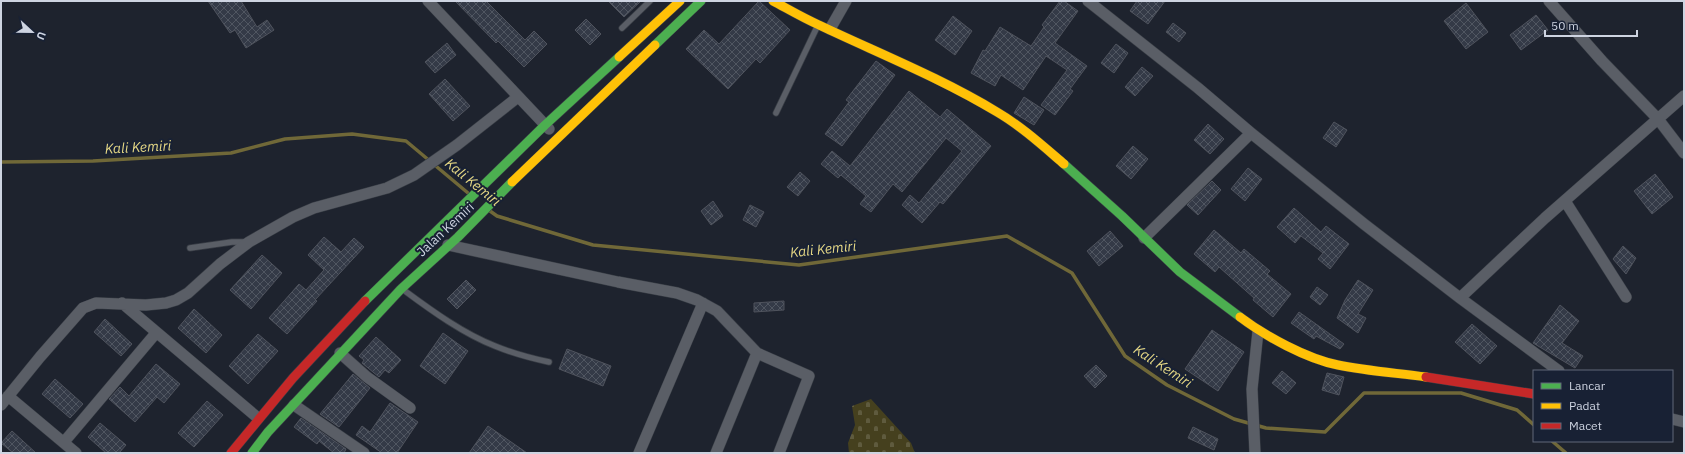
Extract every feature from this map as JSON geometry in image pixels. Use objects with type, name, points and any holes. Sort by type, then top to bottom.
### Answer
[{"type":"main road","name":"Jalan Kemiri","points":[[231,453],[258,418],[345,321],[487,184],[545,125],[680,1]]},
{"type":"main road","name":"Jalan Kemiri","points":[[252,453],[340,353],[401,289],[458,237],[497,196],[701,1]]},
{"type":"main road","points":[[773,1],[818,25],[886,55],[998,112],[1014,123],[1073,172],[1122,216],[1180,272],[1258,331],[1310,356],[1337,365],[1533,394]]},
{"type":"street","points":[[428,1],[558,139]]},
{"type":"street","points":[[830,29],[846,1]]},
{"type":"street","points":[[1088,1],[1198,88],[1251,133],[1460,298],[1558,370]]},
{"type":"street","points":[[1549,1],[1602,61],[1658,119],[1684,153]]},
{"type":"street","points":[[1460,298],[1565,201],[1684,96]]},
{"type":"street","points":[[76,453],[64,442],[4,400],[83,308],[96,303],[159,304],[176,300],[188,293],[220,264],[249,242],[271,228],[314,208],[387,188],[414,175],[457,145],[518,97]]},
{"type":"street","points":[[1144,238],[1251,133]]},
{"type":"street","points":[[1565,201],[1626,297]]},
{"type":"street","points":[[448,245],[618,282],[677,293],[703,303],[716,311],[757,353],[809,376],[779,453]]},
{"type":"street","points":[[122,303],[258,418]]},
{"type":"street","points":[[639,453],[703,303]]},
{"type":"street","points":[[1255,448],[1252,389],[1258,331]]},
{"type":"street","points":[[64,442],[156,333]]},
{"type":"street","points":[[340,353],[366,377],[410,408]]},
{"type":"street","points":[[716,453],[757,353]]},
{"type":"street","points":[[294,405],[364,453]]},
{"type":"street","points":[[1673,419],[1684,422]]},
{"type":"lane","points":[[622,28],[650,1]]},
{"type":"lane","points":[[776,113],[818,25]]},
{"type":"lane","points":[[190,248],[232,242],[249,242]]},
{"type":"lane","points":[[401,289],[471,335],[494,346],[519,355],[548,362]]},
{"type":"green space","points":[[871,399],[911,443],[915,453],[849,453],[848,443],[855,425],[852,406]]},
{"type":"building","points":[[208,1],[241,1],[257,27],[267,20],[274,30],[246,48],[235,30],[230,33]]},
{"type":"building","points":[[455,1],[486,1],[525,40],[534,31],[547,44],[524,67],[498,41],[496,43]]},
{"type":"building","points":[[608,1],[641,1],[624,17]]},
{"type":"building","points":[[759,1],[790,30],[760,63],[756,59],[728,89],[686,49],[704,30],[719,44]]},
{"type":"building","points":[[1060,1],[1064,1],[1078,11],[1055,43],[1087,66],[1070,89],[1073,91],[1055,115],[1041,105],[1067,70],[1046,56],[1023,90],[1001,75],[995,86],[971,73],[983,50],[985,51],[1000,27],[1031,46],[1044,27],[1042,25]]},
{"type":"building","points":[[1137,1],[1165,1],[1148,24],[1130,11]]},
{"type":"building","points":[[1466,3],[1488,32],[1466,49],[1444,21]]},
{"type":"building","points":[[1536,15],[1548,30],[1521,50],[1510,35]]},
{"type":"building","points":[[953,16],[972,31],[955,55],[935,40]]},
{"type":"building","points":[[586,19],[601,34],[590,45],[575,30]]},
{"type":"building","points":[[1173,23],[1186,33],[1179,42],[1166,32]]},
{"type":"building","points":[[447,43],[456,55],[435,73],[425,62]]},
{"type":"building","points":[[1116,44],[1128,53],[1114,73],[1101,63]]},
{"type":"building","points":[[876,61],[895,75],[842,146],[825,134],[849,102],[846,100]]},
{"type":"building","points":[[1142,67],[1153,76],[1135,96],[1125,87]]},
{"type":"building","points":[[445,79],[470,106],[453,121],[429,94]]},
{"type":"building","points":[[909,91],[940,117],[947,109],[991,146],[943,204],[940,202],[922,223],[902,205],[910,195],[919,203],[962,151],[946,138],[902,192],[893,184],[871,212],[860,204],[866,196],[841,175],[838,178],[821,164],[832,151],[850,166]]},
{"type":"building","points":[[1024,97],[1044,110],[1034,125],[1014,113]]},
{"type":"building","points":[[1334,122],[1347,130],[1336,147],[1323,138]]},
{"type":"building","points":[[1208,124],[1224,139],[1210,154],[1194,140]]},
{"type":"building","points":[[1133,146],[1148,159],[1131,179],[1116,166]]},
{"type":"building","points":[[1248,168],[1262,179],[1245,201],[1231,189]]},
{"type":"building","points":[[800,172],[810,181],[798,196],[787,187]]},
{"type":"building","points":[[1655,174],[1673,197],[1652,214],[1634,191]]},
{"type":"building","points":[[1212,181],[1221,190],[1198,215],[1187,205]]},
{"type":"building","points":[[713,201],[723,216],[711,225],[701,211]]},
{"type":"building","points":[[750,205],[764,212],[756,227],[743,220]]},
{"type":"building","points":[[1294,208],[1321,232],[1326,226],[1349,244],[1330,269],[1318,259],[1323,253],[1301,236],[1295,243],[1277,227]]},
{"type":"building","points":[[1214,230],[1241,253],[1244,249],[1270,271],[1267,274],[1291,294],[1273,317],[1219,267],[1215,272],[1194,254]]},
{"type":"building","points":[[1110,231],[1123,246],[1099,266],[1087,251]]},
{"type":"building","points":[[324,237],[341,252],[354,238],[364,247],[315,300],[317,301],[287,334],[269,318],[299,284],[306,290],[324,270],[308,255]]},
{"type":"building","points":[[1623,246],[1636,258],[1626,274],[1613,259]]},
{"type":"building","points":[[262,255],[282,273],[251,309],[230,290]]},
{"type":"building","points":[[466,280],[476,290],[457,309],[447,299]]},
{"type":"building","points":[[1358,280],[1373,290],[1358,314],[1366,318],[1358,333],[1337,318],[1345,300]]},
{"type":"building","points":[[1317,287],[1328,295],[1320,305],[1310,297]]},
{"type":"building","points":[[784,301],[784,310],[754,312],[754,303]]},
{"type":"building","points":[[1560,305],[1579,321],[1562,343],[1583,356],[1575,368],[1533,343]]},
{"type":"building","points":[[194,309],[222,335],[206,353],[178,328]]},
{"type":"building","points":[[1299,312],[1344,344],[1340,349],[1316,336],[1314,339],[1291,323]]},
{"type":"building","points":[[105,319],[132,344],[121,356],[94,332]]},
{"type":"building","points":[[1472,324],[1497,346],[1480,364],[1455,342]]},
{"type":"building","points":[[1212,330],[1244,352],[1218,391],[1185,369]]},
{"type":"building","points":[[443,333],[468,351],[445,384],[420,366]]},
{"type":"building","points":[[258,334],[278,351],[248,384],[229,366]]},
{"type":"building","points":[[376,337],[401,360],[389,373],[385,370],[379,377],[362,363],[364,360],[359,356]]},
{"type":"building","points":[[567,349],[611,366],[603,386],[559,369]]},
{"type":"building","points":[[156,364],[180,384],[164,403],[157,397],[135,422],[109,399],[120,387],[129,396]]},
{"type":"building","points":[[1096,365],[1107,376],[1095,388],[1084,376]]},
{"type":"building","points":[[1282,371],[1296,383],[1286,394],[1272,383]]},
{"type":"building","points":[[1327,373],[1344,377],[1339,395],[1322,390]]},
{"type":"building","points":[[353,374],[370,388],[339,427],[320,414]]},
{"type":"building","points":[[55,379],[83,404],[70,418],[42,394]]},
{"type":"building","points":[[207,401],[223,415],[194,447],[178,433]]},
{"type":"building","points":[[390,403],[418,422],[397,453],[382,453],[356,435],[362,426],[370,432]]},
{"type":"building","points":[[301,418],[346,449],[344,453],[334,453],[319,441],[317,444],[294,427]]},
{"type":"building","points":[[100,423],[126,445],[119,453],[106,453],[88,437]]},
{"type":"building","points":[[488,426],[527,453],[469,453]]},
{"type":"building","points":[[1193,427],[1218,439],[1214,450],[1188,438]]},
{"type":"building","points":[[12,431],[36,453],[13,453],[1,443]]},
{"type":"waterway","name":"Kali Kemiri","points":[[1,162],[93,161],[231,153],[285,139],[352,134],[406,141],[468,193]]},
{"type":"waterway","name":"Kali Kemiri","points":[[490,211],[497,216],[593,245],[799,265],[1007,236],[1072,273],[1125,356],[1167,385],[1234,419],[1266,428],[1325,432],[1364,393],[1461,393],[1517,410],[1533,424]]},
{"type":"waterway","name":"Kali Kemiri","points":[[1553,442],[1566,453]]},
{"type":"traffic: fast","points":[[655,45],[701,1]]},
{"type":"traffic: fast","points":[[365,301],[545,125],[619,57]]},
{"type":"traffic: fast","points":[[1064,164],[1122,216],[1180,272],[1240,317]]},
{"type":"traffic: fast","points":[[252,453],[268,432],[401,289],[458,237],[512,182]]},
{"type":"traffic: slow","points":[[619,57],[680,1]]},
{"type":"traffic: slow","points":[[773,1],[813,22],[932,77],[976,100],[997,112],[1032,136],[1064,164]]},
{"type":"traffic: slow","points":[[512,182],[655,45]]},
{"type":"traffic: slow","points":[[1240,317],[1274,339],[1313,358],[1360,369],[1426,377]]},
{"type":"traffic: jam","points":[[231,453],[293,378],[365,301]]},
{"type":"traffic: jam","points":[[1426,377],[1533,394]]}]
